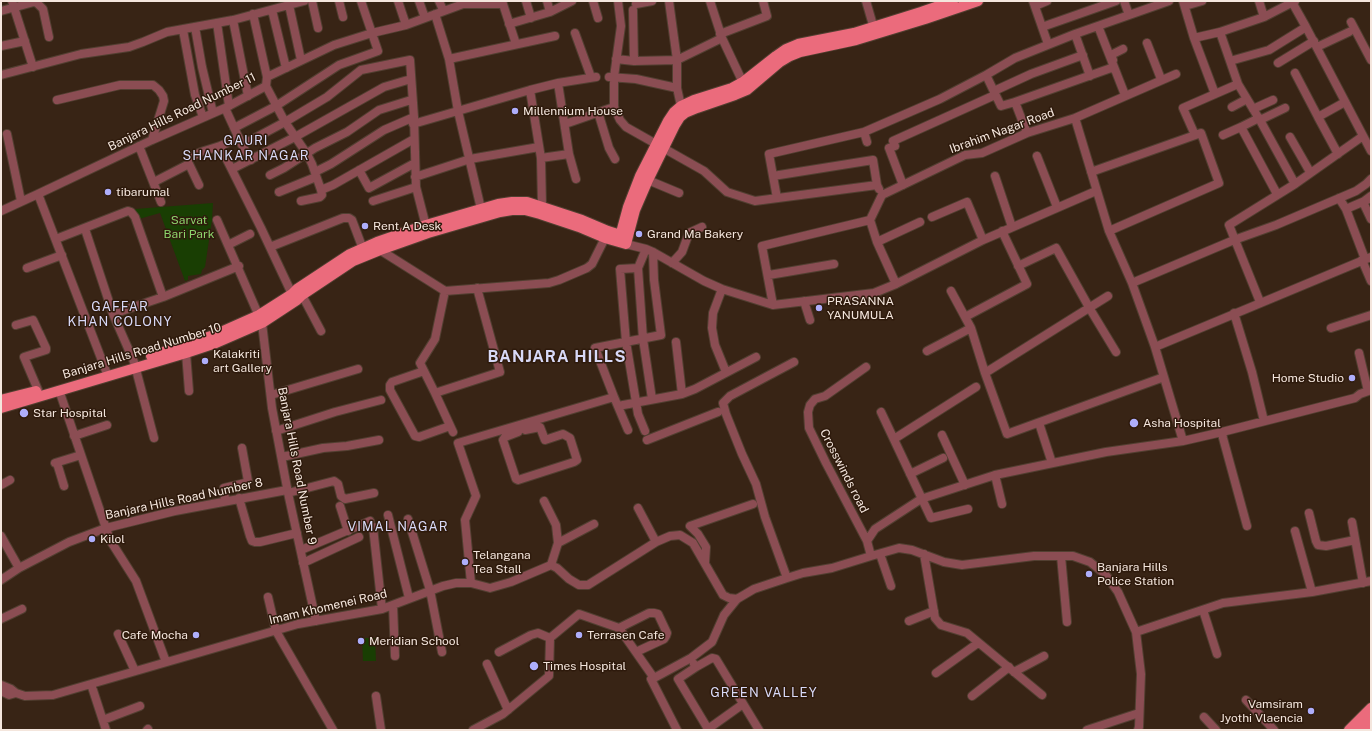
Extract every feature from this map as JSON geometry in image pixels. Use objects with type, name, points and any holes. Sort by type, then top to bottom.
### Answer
[{"type":"main road","points":[[623,239],[635,210],[644,178],[660,147],[680,117],[685,113],[735,95],[745,86],[790,56],[800,52],[856,40],[874,31],[953,1]]},
{"type":"main road","points":[[930,9],[978,1]]},
{"type":"main road","points":[[660,147],[668,121],[674,112],[681,106],[694,100],[732,88],[745,86]]},
{"type":"main road","name":"Banjara Hills Road Number 10","points":[[482,213],[498,204],[527,202],[542,206],[623,239]]},
{"type":"main road","name":"Banjara Hills Road Number 10","points":[[1,400],[106,371],[186,353],[216,343],[296,300],[297,289],[350,254],[362,249],[379,246],[427,229],[482,213],[525,210],[572,225],[605,238],[623,239]]},
{"type":"main road","name":"Banjara Hills Road Number 10","points":[[297,294],[379,246]]},
{"type":"main road","name":"Banjara Hills Road Number 10","points":[[1,408],[134,365],[261,319]]},
{"type":"main road","points":[[1349,730],[1371,708]]},
{"type":"main road","points":[[1362,730],[1371,721]]},
{"type":"street","points":[[1,75],[82,54],[129,47],[167,32],[233,20],[304,1]]},
{"type":"street","points":[[312,1],[318,28]]},
{"type":"street","points":[[339,1],[343,17]]},
{"type":"street","points":[[234,128],[276,106],[339,65],[378,51],[361,1]]},
{"type":"street","points":[[398,1],[406,25]]},
{"type":"street","points":[[419,1],[425,18]]},
{"type":"street","points":[[439,1],[439,12],[458,111],[482,213]]},
{"type":"street","points":[[526,1],[531,18]]},
{"type":"street","points":[[547,1],[550,12]]},
{"type":"street","points":[[593,1],[598,18]]},
{"type":"street","points":[[618,1],[621,26],[616,59],[611,77],[614,107],[620,120],[626,128],[704,172],[727,192],[755,201],[877,185]]},
{"type":"street","points":[[634,61],[635,7],[652,1]]},
{"type":"street","points":[[669,1],[677,60],[677,88],[681,106]]},
{"type":"street","points":[[710,1],[721,36],[745,86]]},
{"type":"street","points":[[616,59],[634,61],[677,60],[721,36],[767,16],[763,1]]},
{"type":"street","points":[[866,1],[874,31]]},
{"type":"street","points":[[1047,1],[1034,3],[1048,44]]},
{"type":"street","points":[[1042,27],[1116,1]]},
{"type":"street","points":[[1124,1],[1129,15]]},
{"type":"street","points":[[776,198],[769,154],[864,132],[940,99],[1015,58],[1075,34],[1169,1]]},
{"type":"street","points":[[1202,1],[1184,4],[1194,38],[1215,94]]},
{"type":"street","points":[[1259,1],[1264,17]]},
{"type":"street","points":[[462,2],[503,3],[516,44]]},
{"type":"street","name":"Banjara Hills Road Number 11","points":[[1,211],[152,140],[227,107],[266,86],[267,77],[334,45],[372,32],[406,25],[462,2]]},
{"type":"street","points":[[509,24],[550,12],[567,2]]},
{"type":"street","points":[[1194,38],[1220,32],[1264,17],[1280,4],[1293,2],[1371,151]]},
{"type":"street","points":[[1,11],[13,4],[37,3],[43,9],[49,37]]},
{"type":"street","points":[[13,4],[33,67]]},
{"type":"street","points":[[289,5],[301,60]]},
{"type":"street","points":[[272,10],[286,68]]},
{"type":"street","points":[[253,14],[267,77]]},
{"type":"street","points":[[233,20],[248,96]]},
{"type":"street","points":[[1351,22],[1370,56]]},
{"type":"street","points":[[216,23],[227,107],[234,128],[251,160]]},
{"type":"street","points":[[1098,26],[1126,94]]},
{"type":"street","points":[[1230,62],[1269,50],[1306,27]]},
{"type":"street","points":[[195,28],[202,67],[213,113]]},
{"type":"street","points":[[183,30],[195,94],[203,117]]},
{"type":"street","points":[[1220,32],[1238,84],[1259,119],[1294,184]]},
{"type":"street","points":[[1278,63],[1315,44],[1349,32]]},
{"type":"street","points":[[279,192],[316,174],[384,130],[413,120],[458,111],[530,90],[558,83],[594,77],[575,33]]},
{"type":"street","points":[[1075,34],[1090,76]]},
{"type":"street","points":[[449,59],[555,36]]},
{"type":"street","points":[[1,46],[25,41]]},
{"type":"street","points":[[1147,44],[1161,79]]},
{"type":"street","points":[[1123,49],[1111,55],[1126,94]]},
{"type":"street","points":[[903,185],[889,148],[895,146],[893,141],[995,93],[1031,74],[1083,55]]},
{"type":"street","points":[[191,157],[201,152],[241,141],[285,122],[326,97],[361,70],[410,60],[416,187],[427,229]]},
{"type":"street","points":[[986,75],[1001,106],[1090,76],[1114,66]]},
{"type":"street","points":[[1295,73],[1338,154]]},
{"type":"street","name":"Ibrahim Nagar Road","points":[[882,195],[965,155],[982,153],[1027,133],[1075,118],[1126,94],[1176,74]]},
{"type":"street","points":[[611,77],[636,79],[677,88]]},
{"type":"street","points":[[232,169],[295,137],[384,87],[411,80]]},
{"type":"street","points":[[558,83],[570,154],[576,179]]},
{"type":"street","points":[[1195,135],[1183,108],[1238,84]]},
{"type":"street","points":[[57,100],[120,85],[153,85],[159,90],[164,101],[152,140]]},
{"type":"street","points":[[266,86],[285,122],[303,146],[316,174],[321,190],[322,195],[320,197],[300,201]]},
{"type":"street","points":[[530,90],[541,158],[542,206]]},
{"type":"street","points":[[1232,107],[1247,99]]},
{"type":"street","points":[[270,175],[284,168],[315,148],[347,132],[379,110],[412,100]]},
{"type":"street","points":[[1253,109],[1272,100]]},
{"type":"street","points":[[1015,102],[1027,133]]},
{"type":"street","points":[[1318,116],[1345,102]]},
{"type":"street","points":[[565,124],[614,107]]},
{"type":"street","points":[[1223,135],[1285,108]]},
{"type":"street","points":[[598,112],[609,148],[616,159]]},
{"type":"street","points":[[1075,118],[1109,231],[1132,283],[1155,347],[1183,441]]},
{"type":"street","points":[[1241,127],[1277,194]]},
{"type":"street","points":[[864,132],[867,142]]},
{"type":"street","points":[[1091,172],[1201,133],[1219,183],[1109,231]]},
{"type":"street","points":[[7,134],[21,201]]},
{"type":"street","points":[[1260,302],[1229,225],[1294,184],[1363,136]]},
{"type":"street","points":[[1290,137],[1310,172]]},
{"type":"street","points":[[321,190],[333,185],[414,139]]},
{"type":"street","points":[[139,146],[161,202]]},
{"type":"street","points":[[220,146],[270,247],[297,294],[321,330]]},
{"type":"street","points":[[415,177],[470,159],[539,148]]},
{"type":"street","points":[[541,158],[570,154]]},
{"type":"street","points":[[1037,156],[1057,207]]},
{"type":"street","points":[[773,176],[873,160],[877,185],[882,195],[870,220],[877,242],[896,284]]},
{"type":"street","points":[[359,170],[369,188],[415,163]]},
{"type":"street","points":[[154,182],[189,164],[199,185]]},
{"type":"street","points":[[995,176],[1012,227]]},
{"type":"street","points":[[644,178],[679,193]]},
{"type":"street","points":[[1132,283],[1234,240],[1276,226],[1360,188],[1371,179]]},
{"type":"street","points":[[373,201],[416,187]]},
{"type":"street","points":[[1360,188],[1371,190]]},
{"type":"street","points":[[1360,188],[1367,200],[1371,219]]},
{"type":"street","points":[[623,239],[649,250],[704,281],[722,289],[773,305],[804,302],[874,293],[896,284],[1002,231],[1096,191]]},
{"type":"street","points":[[38,194],[106,371]]},
{"type":"street","points":[[1339,198],[1346,209],[1366,259],[1371,281]]},
{"type":"street","points":[[1346,209],[1367,200]]},
{"type":"street","points":[[932,217],[966,202],[983,240]]},
{"type":"street","points":[[56,239],[128,211],[133,214],[163,296]]},
{"type":"street","points":[[270,247],[343,218],[349,218],[352,220],[362,249]]},
{"type":"street","name":"Banjara Hills Road Number 9","points":[[217,220],[239,266],[261,319],[276,430],[316,622]]},
{"type":"street","points":[[773,305],[769,275],[762,246],[870,220]]},
{"type":"street","points":[[877,242],[920,222]]},
{"type":"street","points":[[672,263],[682,252],[689,233],[702,227]]},
{"type":"street","points":[[85,229],[113,314],[134,365],[154,438]]},
{"type":"street","points":[[965,317],[1027,284],[1002,231]]},
{"type":"street","points":[[228,245],[250,234]]},
{"type":"street","points":[[379,246],[445,291],[549,283],[559,280],[587,268],[592,264],[605,238]]},
{"type":"street","points":[[1018,266],[1056,248],[1116,352]]},
{"type":"street","points":[[649,250],[638,268],[643,339],[652,400]]},
{"type":"street","points":[[628,430],[595,348],[661,335],[649,250]]},
{"type":"street","points":[[27,268],[62,255]]},
{"type":"street","points":[[1155,347],[1366,259]]},
{"type":"street","points":[[769,275],[834,264]]},
{"type":"street","points":[[113,314],[239,266]]},
{"type":"street","points":[[638,268],[620,268],[626,342],[638,414],[645,431]]},
{"type":"street","points":[[435,393],[500,372],[477,288]]},
{"type":"street","points":[[722,289],[713,313],[712,328],[714,345],[726,372]]},
{"type":"street","points":[[424,371],[392,382],[390,385],[390,390],[413,434],[417,437],[451,429],[435,393],[424,371],[420,363],[435,338],[445,291]]},
{"type":"street","points":[[951,291],[971,328],[985,373],[1007,434],[1164,377]]},
{"type":"street","points":[[985,373],[1090,309],[1108,296]]},
{"type":"street","points":[[804,302],[810,320]]},
{"type":"street","points":[[1234,313],[1252,372],[1264,421]]},
{"type":"street","points":[[1331,328],[1371,315]]},
{"type":"street","points":[[16,325],[33,320],[46,348],[46,350],[24,357],[38,390]]},
{"type":"street","points":[[927,351],[971,328]]},
{"type":"street","points":[[676,342],[682,394]]},
{"type":"street","points":[[186,353],[189,391]]},
{"type":"street","points":[[867,541],[875,529],[921,499],[995,475],[1106,452],[1183,441],[1355,398],[1362,399],[1370,393],[1359,354]]},
{"type":"street","points":[[618,406],[682,394],[695,389],[756,357]]},
{"type":"street","points":[[787,578],[765,517],[756,484],[742,454],[723,403],[730,396],[794,362]]},
{"type":"street","name":"Crosswinds road","points":[[866,367],[825,396],[815,399],[810,405],[808,412],[809,428],[867,541],[871,556]]},
{"type":"street","points":[[271,395],[358,369]]},
{"type":"street","points":[[894,439],[976,387]]},
{"type":"street","points":[[60,390],[74,436],[106,528],[115,549],[136,582],[142,595],[166,662]]},
{"type":"street","points":[[471,583],[464,520],[476,496],[458,443],[614,397]]},
{"type":"street","points":[[276,430],[381,400]]},
{"type":"street","points":[[647,440],[718,412]]},
{"type":"street","points":[[881,412],[931,518],[968,509]]},
{"type":"street","points":[[1039,423],[1052,463]]},
{"type":"street","points":[[74,436],[107,425]]},
{"type":"street","points":[[520,425],[525,430],[540,427],[545,440],[563,434],[570,438],[577,460],[518,480],[516,479],[503,440],[505,437],[518,432],[520,425]]},
{"type":"street","points":[[1222,432],[1222,438],[1247,526]]},
{"type":"street","points":[[942,435],[965,485]]},
{"type":"street","points":[[282,458],[323,448],[347,446],[379,440]]},
{"type":"street","points":[[225,501],[224,488],[245,483],[248,480],[242,448]]},
{"type":"street","points":[[64,486],[56,463],[81,455]]},
{"type":"street","points":[[910,474],[943,458]]},
{"type":"street","points":[[995,475],[1002,504]]},
{"type":"street","points":[[1,485],[10,480]]},
{"type":"street","name":"Banjara Hills Road Number 8","points":[[1,580],[20,568],[69,542],[106,528],[175,511],[239,498],[288,492],[334,481],[338,484],[341,496],[345,499],[374,493]]},
{"type":"street","points":[[239,498],[250,536],[255,542],[297,533]]},
{"type":"street","points":[[544,501],[556,524],[558,543],[551,565],[557,568],[568,580],[579,585],[588,585],[656,542],[670,536],[680,535],[693,543],[723,595],[729,598],[737,599]]},
{"type":"street","points":[[705,563],[706,548],[698,534],[690,526],[753,504]]},
{"type":"street","points":[[340,506],[348,530]]},
{"type":"street","points":[[638,508],[656,542]]},
{"type":"street","points":[[1309,513],[1318,545],[1326,546],[1355,540]]},
{"type":"street","points":[[388,515],[409,598]]},
{"type":"street","points":[[408,519],[430,590],[442,652]]},
{"type":"street","points":[[1136,632],[1223,603],[1312,592],[1367,582],[1355,540],[1352,522]]},
{"type":"street","points":[[301,550],[348,530],[372,524],[382,609]]},
{"type":"street","points":[[558,543],[594,524]]},
{"type":"street","points":[[1295,531],[1312,592]]},
{"type":"street","points":[[1,536],[3,546],[20,568]]},
{"type":"street","points":[[303,563],[359,537]]},
{"type":"street","points":[[473,730],[503,714],[548,676],[550,638],[580,614],[619,628],[654,678],[691,658],[712,642],[724,615],[737,599],[754,589],[803,573],[832,568],[898,548],[912,550],[944,562],[962,565],[1034,556],[1073,556],[1090,562],[1106,574],[1118,592],[1136,632],[1141,674],[1138,730]]},
{"type":"street","points":[[880,554],[891,586]]},
{"type":"street","points":[[924,554],[935,618],[941,625],[967,633],[1042,695]]},
{"type":"street","points":[[1061,556],[1067,622]]},
{"type":"street","name":"Imam Khomenei Road","points":[[1,691],[9,695],[16,693],[25,696],[53,694],[298,624],[382,609],[443,586],[471,583],[490,588],[518,580],[551,565]]},
{"type":"street","points":[[268,597],[276,631],[333,730]]},
{"type":"street","points":[[393,605],[395,656]]},
{"type":"street","points":[[1,619],[22,609]]},
{"type":"street","points":[[1203,610],[1217,654]]},
{"type":"street","points":[[909,621],[934,611]]},
{"type":"street","points":[[619,628],[650,613],[658,614],[667,633],[666,636],[664,639],[636,652]]},
{"type":"street","points":[[118,634],[135,671]]},
{"type":"street","points":[[500,652],[531,635],[538,634],[550,638]]},
{"type":"street","points":[[936,673],[978,643]]},
{"type":"street","points":[[972,696],[1011,670],[1044,656]]},
{"type":"street","points":[[691,658],[696,667]]},
{"type":"street","points":[[743,704],[707,730],[678,679],[712,658],[716,658],[759,730]]},
{"type":"street","points":[[486,664],[508,710]]},
{"type":"street","points":[[651,679],[677,730]]},
{"type":"street","points":[[91,684],[106,730]]},
{"type":"street","points":[[1,685],[16,693]]},
{"type":"street","points":[[376,696],[381,730]]},
{"type":"street","points":[[1246,700],[1274,730]]},
{"type":"street","points":[[103,720],[140,706]]},
{"type":"street","points":[[1087,730],[1139,713]]},
{"type":"street","points":[[1204,717],[1216,730]]},
{"type":"green space","name":"Sarvat Bari Park","points":[[213,203],[205,267],[201,274],[188,276],[188,280],[185,281],[160,213],[139,219],[135,209]]},
{"type":"green space","points":[[362,638],[375,638],[376,661],[363,661]]},
{"type":"place","name":"Millennium House","points":[[515,111]]},
{"type":"place","name":"tibarumal","points":[[108,192]]},
{"type":"place","name":"Rent A Desk","points":[[365,226]]},
{"type":"place","name":"Grand Ma Bakery","points":[[639,234]]},
{"type":"place","name":"PRASANNA YANUMULA","points":[[819,308]]},
{"type":"place","name":"Kalakriti art Gallery","points":[[205,361]]},
{"type":"place","name":"Home Studio","points":[[1352,378]]},
{"type":"place","name":"Star Hospital","points":[[24,413]]},
{"type":"place","name":"Asha Hospital","points":[[1134,423]]},
{"type":"place","name":"Kilol","points":[[92,539]]},
{"type":"place","name":"Telangana Tea Stall","points":[[465,562]]},
{"type":"place","name":"Banjara Hills Police Station","points":[[1089,574]]},
{"type":"place","name":"Cafe Mocha","points":[[196,635]]},
{"type":"place","name":"Terrasen Cafe","points":[[579,635]]},
{"type":"place","name":"Meridian School","points":[[361,641]]},
{"type":"place","name":"Times Hospital","points":[[534,666]]},
{"type":"place","name":"Vamsiram Jyothi Vlaencia","points":[[1311,711]]},
{"type":"district","name":"GAURI SHANKAR NAGAR","points":[[246,148]]},
{"type":"district","name":"GAFFAR KHAN COLONY","points":[[120,314]]},
{"type":"district","name":"BANJARA HILLS","points":[[557,357]]},
{"type":"district","name":"VIMAL NAGAR","points":[[398,527]]},
{"type":"district","name":"GREEN VALLEY","points":[[764,693]]}]
